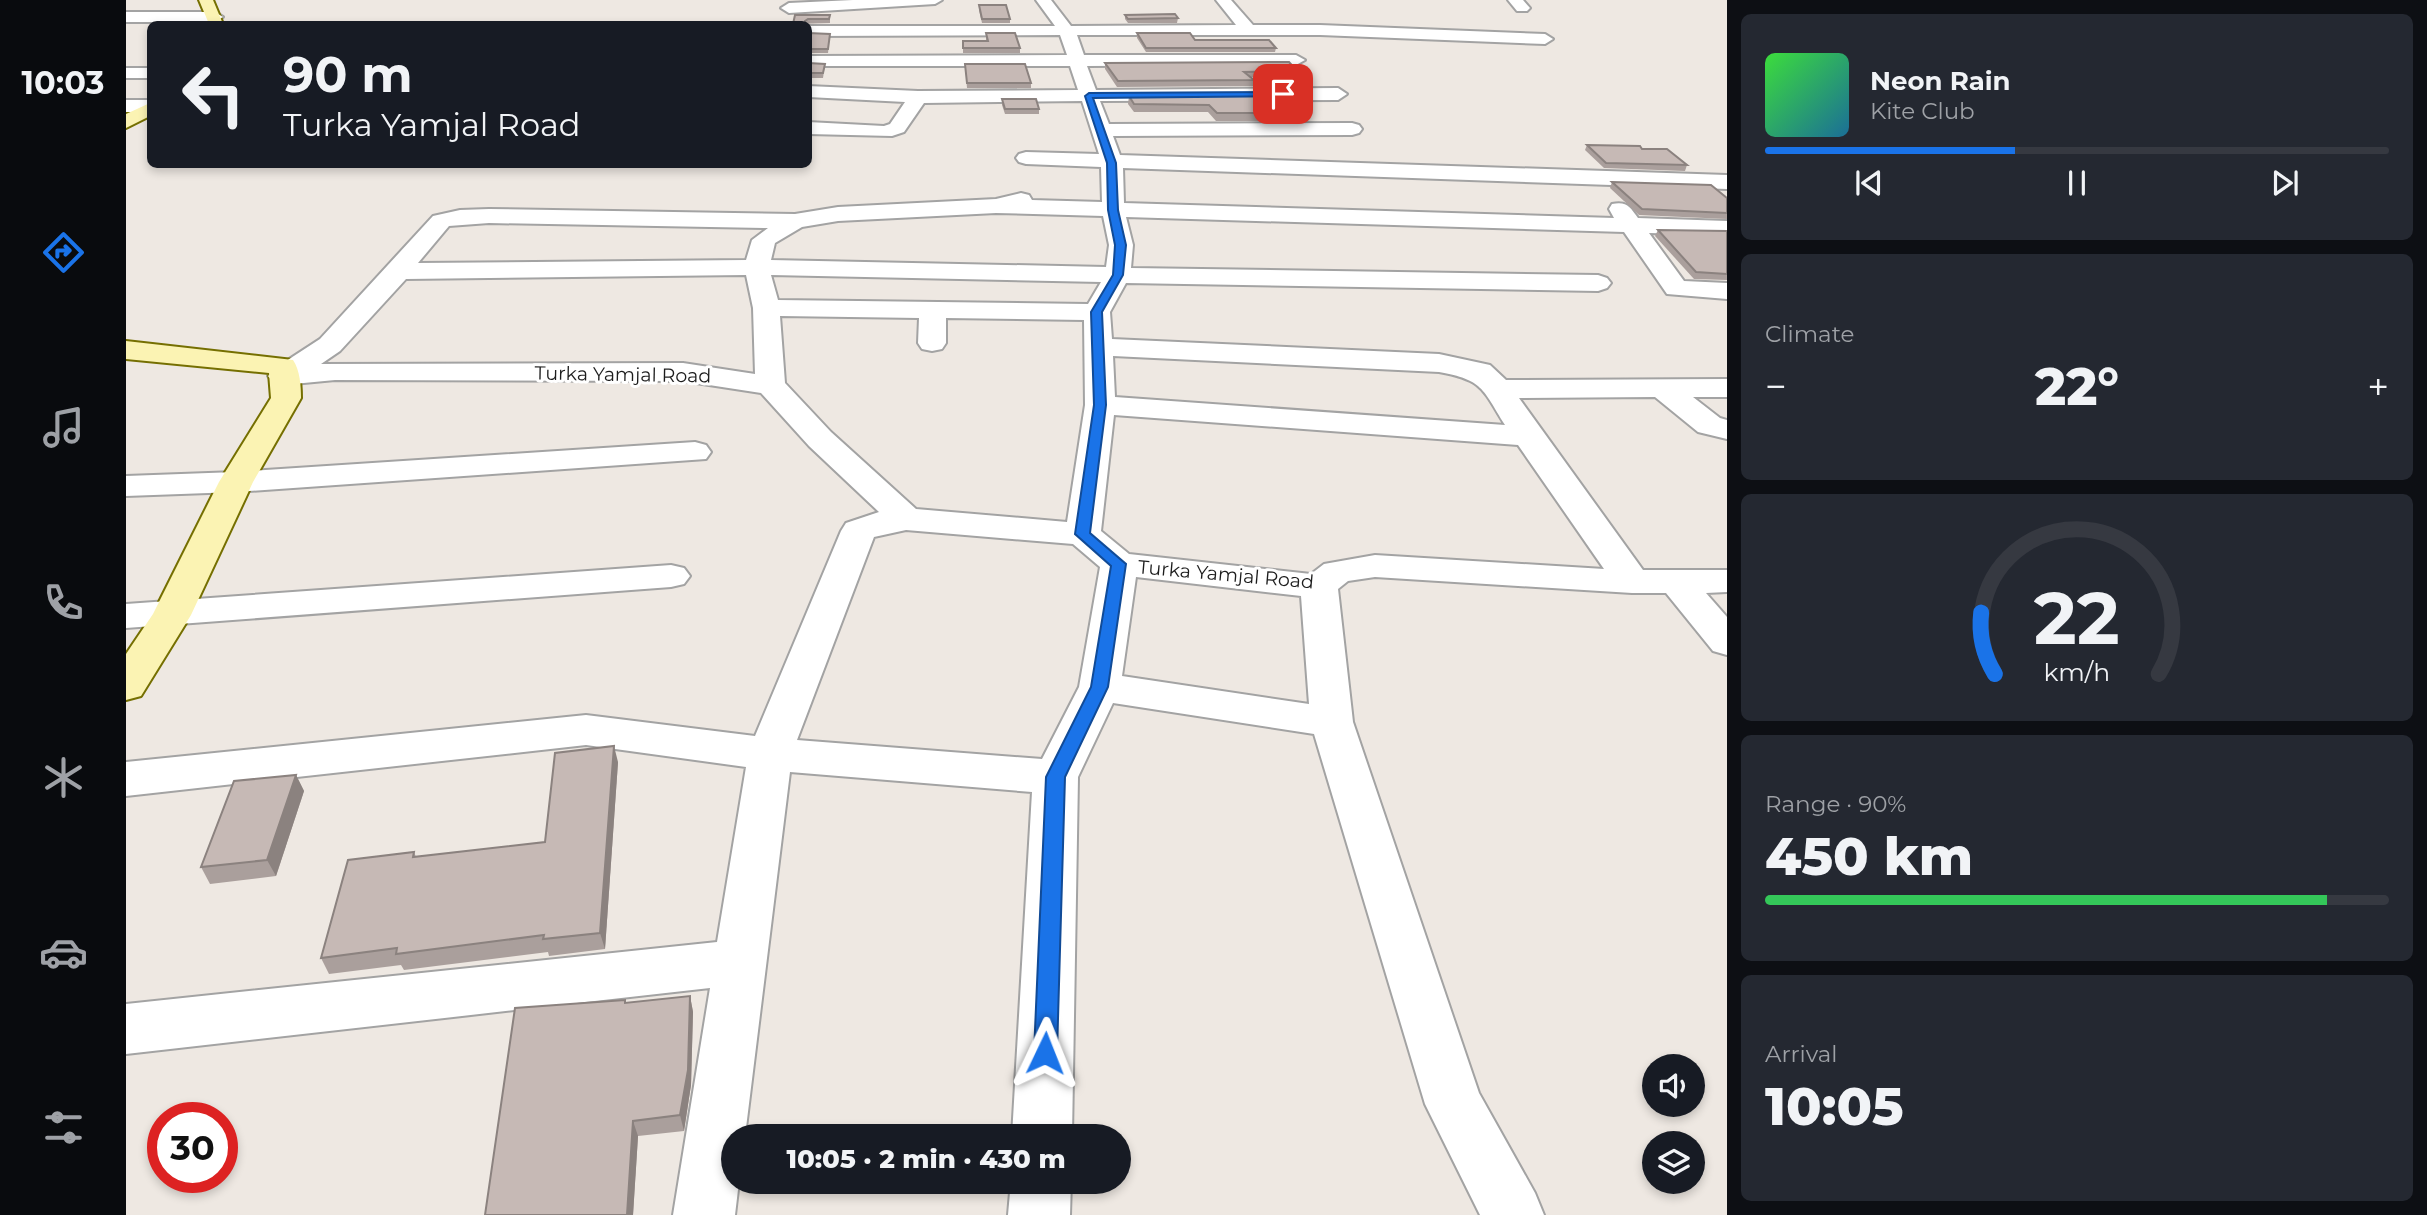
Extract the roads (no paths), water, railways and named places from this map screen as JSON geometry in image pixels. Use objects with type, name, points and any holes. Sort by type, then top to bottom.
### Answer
[{"type":"main road","points":[[206,0],[216,21]]},
{"type":"main road","points":[[126,122],[147,109]]},
{"type":"main road","points":[[126,350],[283,366],[283,376],[287,384],[286,398],[236,482],[172,615],[126,686]]},
{"type":"street","points":[[783,21],[790,4],[934,0]]},
{"type":"street","points":[[1222,5],[1254,7]]},
{"type":"street","points":[[1222,5],[1248,30]]},
{"type":"street","points":[[704,1215],[770,754],[859,531],[882,522],[906,519],[1083,534],[1100,405],[1097,312],[1118,275],[1121,245],[1113,210],[1112,163],[1067,31],[1049,7]]},
{"type":"street","points":[[126,17],[216,21]]},
{"type":"street","points":[[812,31],[1248,30],[1545,39]]},
{"type":"street","points":[[812,61],[1296,60]]},
{"type":"street","points":[[126,73],[147,72]]},
{"type":"street","points":[[812,91],[918,97],[1338,94]]},
{"type":"street","points":[[812,128],[885,132],[897,128],[918,97]]},
{"type":"street","points":[[126,106],[147,107]]},
{"type":"street","points":[[1101,130],[1352,129]]},
{"type":"street","points":[[1026,158],[1727,182]]},
{"type":"street","points":[[996,206],[1051,193],[1112,163]]},
{"type":"street","points":[[1279,167],[1297,216]]},
{"type":"street","points":[[1595,177],[1676,288],[1727,291]]},
{"type":"street","points":[[283,376],[330,345],[399,271],[430,230],[442,221],[460,217],[795,221],[861,212],[996,206],[1727,228]]},
{"type":"street","points":[[795,221],[764,240],[757,267],[766,308],[770,385],[820,439],[906,519]]},
{"type":"street","points":[[399,271],[757,267],[1598,283]]},
{"type":"street","points":[[766,308],[1097,312]]},
{"type":"street","points":[[932,343],[933,309]]},
{"type":"street","points":[[1098,347],[1462,365],[1480,371],[1498,389],[1528,436],[1632,582]]},
{"type":"street","name":"Turka Yamjal Road","points":[[283,376],[335,371],[684,372],[770,385]]},
{"type":"street","points":[[1661,387],[1709,425],[1727,430]]},
{"type":"street","points":[[1498,389],[1727,388]]},
{"type":"street","points":[[1100,405],[1528,436]]},
{"type":"street","points":[[126,486],[236,482],[695,452]]},
{"type":"street","name":"Turka Yamjal Road","points":[[1083,534],[1119,564],[1319,586],[1337,572],[1375,566],[1632,582],[1727,581]]},
{"type":"street","points":[[1042,1124],[1055,777],[1100,687],[1119,564]]},
{"type":"street","points":[[126,617],[671,576]]},
{"type":"street","points":[[1676,581],[1727,642]]},
{"type":"street","points":[[1319,586],[1332,722],[1454,1104],[1513,1215]]},
{"type":"street","points":[[1100,687],[1332,722]]},
{"type":"street","points":[[126,779],[586,730],[770,754],[1055,777]]},
{"type":"street","points":[[126,1029],[740,962]]},
{"type":"street","points":[[1039,1215],[1040,1194]]}]
